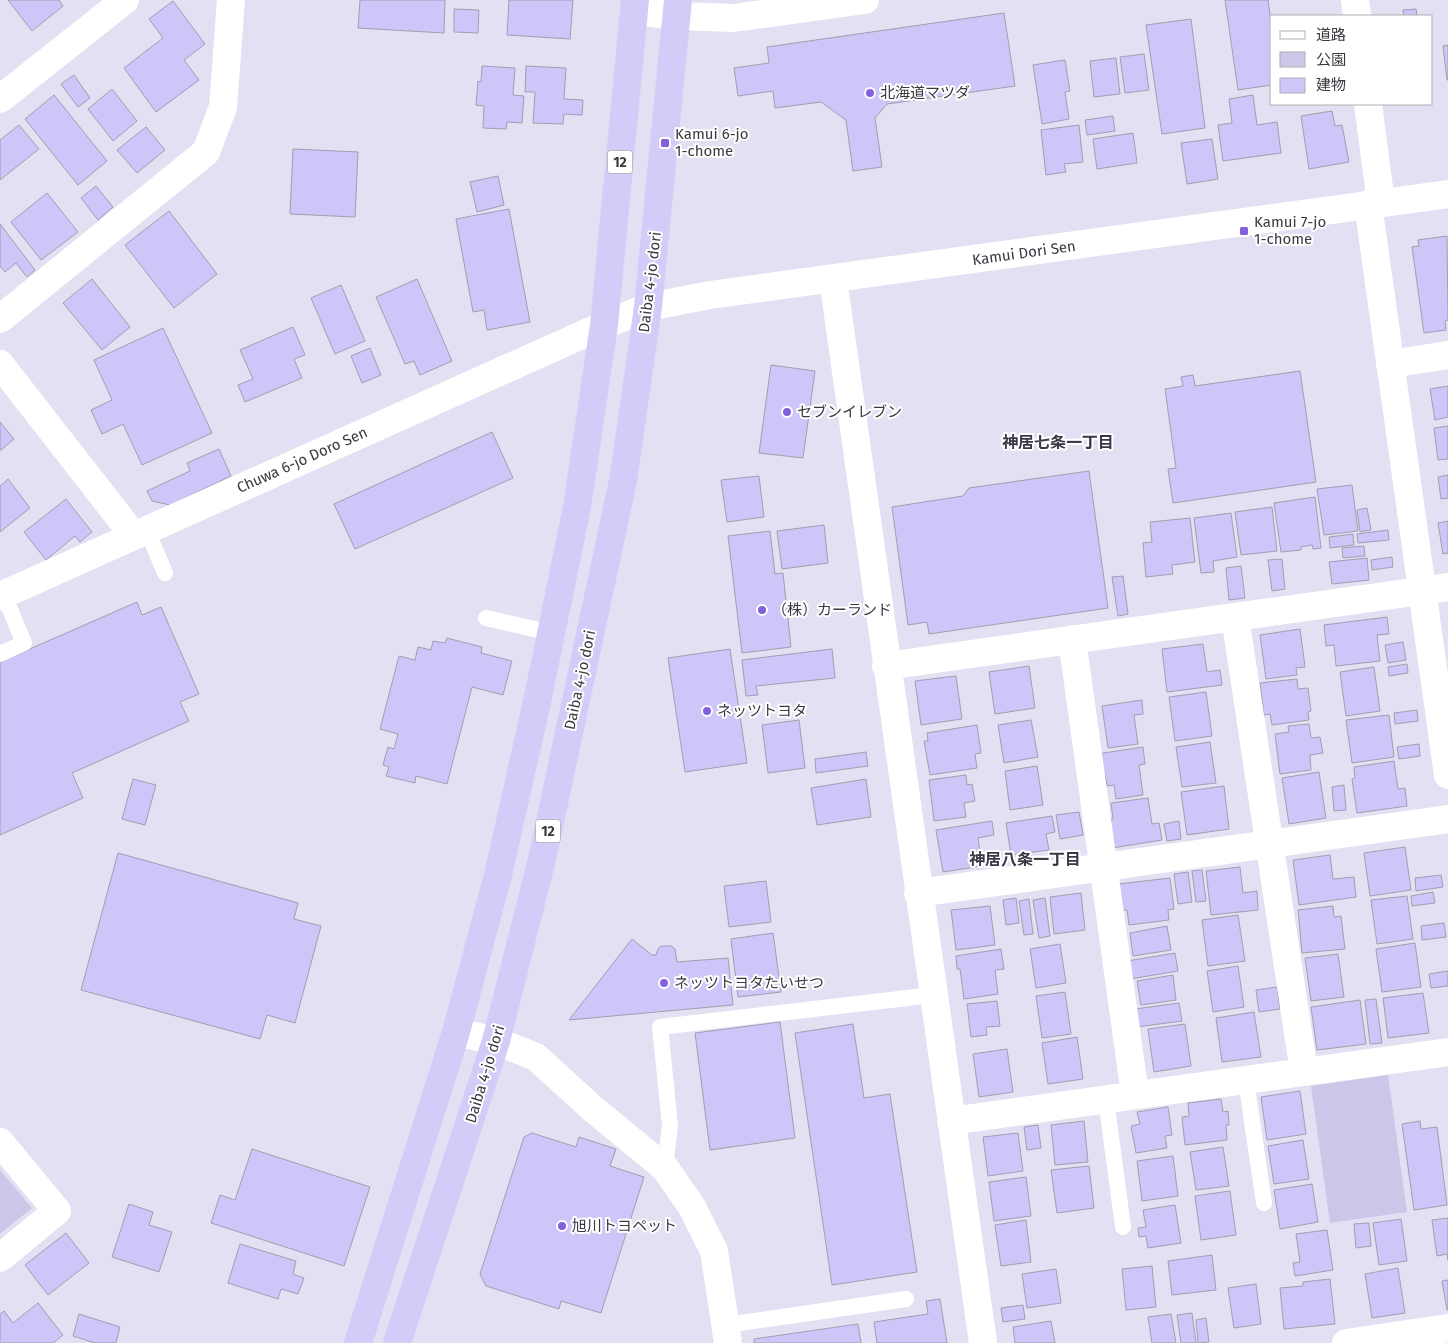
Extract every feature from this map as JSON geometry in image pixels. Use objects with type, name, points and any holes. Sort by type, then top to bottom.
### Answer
[{"type":"highway","name":"12","points":[[358,1343],[456,1032],[498,875],[551,633],[577,507],[604,325],[635,5]]},
{"type":"highway","name":"Daiba 4-jo dori","points":[[398,1343],[496,1041],[542,860],[622,481],[648,307],[678,8]]},
{"type":"street","points":[[0,99],[125,0]]},
{"type":"street","points":[[0,319],[206,152],[223,108],[231,0]]},
{"type":"street","points":[[635,5],[678,8],[733,18],[866,0]]},
{"type":"street","points":[[1355,0],[1357,15]]},
{"type":"street","points":[[1368,105],[1374,204],[1390,364],[1435,588],[1448,775]]},
{"type":"street","name":"Kamui Dori Sen","points":[[604,325],[648,307],[710,295],[1448,194]]},
{"type":"street","points":[[833,279],[982,1343]]},
{"type":"street","name":"Chuwa 6-jo Doro Sen","points":[[5,600],[604,325]]},
{"type":"street","points":[[1390,364],[1448,355]]},
{"type":"street","points":[[0,364],[145,537]]},
{"type":"street","points":[[886,666],[1435,588]]},
{"type":"street","points":[[1235,616],[1304,1072]]},
{"type":"street","points":[[1072,639],[1135,1095]]},
{"type":"street","points":[[918,893],[1448,819]]},
{"type":"street","points":[[456,1032],[496,1041],[536,1057],[593,1109],[665,1168],[692,1207],[714,1251],[727,1334]]},
{"type":"street","points":[[951,1121],[1448,1052]]},
{"type":"street","points":[[0,1142],[57,1212],[0,1258]]},
{"type":"street","points":[[1346,1343],[1448,1328]]},
{"type":"lane","points":[[145,537],[165,573]]},
{"type":"lane","points":[[0,654],[24,643],[5,600]]},
{"type":"lane","points":[[486,618],[551,633]]},
{"type":"lane","points":[[665,1168],[670,1125],[660,1027],[933,995]]},
{"type":"lane","points":[[1246,1080],[1264,1203]]},
{"type":"lane","points":[[1106,1099],[1123,1227]]},
{"type":"lane","points":[[727,1334],[906,1299]]},
{"type":"green space","points":[[1388,1075],[1407,1212],[1330,1223],[1311,1086]]},
{"type":"green space","points":[[0,1170],[32,1208],[0,1234]]},
{"type":"building","points":[[8,0],[59,0],[63,6],[32,31]]},
{"type":"building","points":[[360,0],[445,0],[444,33],[358,28]]},
{"type":"building","points":[[509,0],[573,0],[570,39],[507,35]]},
{"type":"building","points":[[1225,0],[1268,0],[1270,15],[1270,85],[1238,90]]},
{"type":"building","points":[[173,1],[205,44],[184,60],[199,80],[156,112],[124,68],[163,38],[149,19]]},
{"type":"building","points":[[454,9],[479,10],[478,33],[454,32]]},
{"type":"building","points":[[1416,9],[1417,15],[1404,15],[1403,10]]},
{"type":"building","name":"北海道マツダ","points":[[1004,13],[1015,86],[887,104],[875,118],[882,167],[853,171],[846,120],[821,102],[775,108],[773,91],[738,96],[734,68],[769,63],[767,47]]},
{"type":"building","points":[[1191,19],[1205,128],[1162,134],[1146,25]]},
{"type":"building","points":[[1448,45],[1448,80],[1447,80],[1443,46]]},
{"type":"building","points":[[1144,54],[1149,90],[1125,93],[1120,57]]},
{"type":"building","points":[[1116,58],[1120,94],[1094,97],[1090,61]]},
{"type":"building","points":[[1065,60],[1070,91],[1065,92],[1069,119],[1042,124],[1033,65]]},
{"type":"building","points":[[482,66],[515,68],[513,95],[524,96],[522,123],[507,122],[506,129],[483,128],[484,106],[476,105],[478,81],[481,82]]},
{"type":"building","points":[[526,66],[566,68],[564,99],[583,100],[582,115],[564,114],[563,124],[533,123],[535,92],[525,92]]},
{"type":"building","points":[[74,75],[90,98],[78,107],[61,84]]},
{"type":"building","points":[[112,89],[137,121],[113,141],[88,109]]},
{"type":"building","points":[[54,95],[107,161],[78,185],[25,119]]},
{"type":"building","points":[[1253,95],[1257,125],[1277,122],[1281,153],[1223,161],[1218,125],[1232,123],[1229,99]]},
{"type":"building","points":[[1332,111],[1335,126],[1342,125],[1349,162],[1309,169],[1301,116]]},
{"type":"building","points":[[1113,116],[1115,131],[1087,135],[1085,120]]},
{"type":"building","points":[[19,125],[39,149],[0,180],[0,140]]},
{"type":"building","points":[[1079,125],[1083,162],[1064,164],[1066,172],[1046,175],[1041,130]]},
{"type":"building","points":[[146,127],[165,150],[137,173],[117,150]]},
{"type":"building","points":[[1133,133],[1137,163],[1097,169],[1093,139]]},
{"type":"building","points":[[1212,139],[1218,179],[1187,184],[1181,143]]},
{"type":"building","points":[[293,149],[358,152],[355,217],[290,214]]},
{"type":"building","points":[[498,176],[504,205],[477,212],[470,182]]},
{"type":"building","points":[[96,186],[113,207],[98,220],[81,198]]},
{"type":"building","points":[[47,193],[78,232],[41,260],[11,222]]},
{"type":"building","points":[[509,209],[530,322],[487,330],[484,310],[473,312],[456,219]]},
{"type":"building","points":[[169,211],[217,274],[174,308],[125,245]]},
{"type":"building","points":[[0,224],[35,270],[27,277],[16,263],[5,272],[0,266]]},
{"type":"building","points":[[1447,236],[1448,320],[1445,321],[1446,330],[1424,333],[1412,247],[1419,246],[1418,240]]},
{"type":"building","points":[[92,279],[130,327],[102,350],[63,303]]},
{"type":"building","points":[[417,279],[452,361],[420,375],[414,361],[405,364],[376,297]]},
{"type":"building","points":[[341,285],[365,341],[335,354],[311,298]]},
{"type":"building","points":[[293,327],[305,355],[294,359],[302,378],[245,402],[238,385],[253,379],[240,350]]},
{"type":"building","points":[[163,328],[212,433],[142,465],[123,424],[102,434],[91,410],[112,400],[94,360]]},
{"type":"building","points":[[370,348],[381,375],[362,383],[351,356]]},
{"type":"building","name":"セブンイレブン","points":[[771,365],[815,371],[803,458],[759,453]]},
{"type":"building","points":[[1300,371],[1316,482],[1173,503],[1168,469],[1176,468],[1165,389],[1183,386],[1181,377],[1193,375],[1195,386]]},
{"type":"building","points":[[1448,386],[1448,417],[1435,420],[1430,389]]},
{"type":"building","points":[[0,422],[14,439],[1,450],[0,450]]},
{"type":"building","points":[[1448,426],[1448,459],[1438,460],[1434,428]]},
{"type":"building","points":[[492,432],[513,478],[355,549],[334,504]]},
{"type":"building","points":[[219,449],[231,476],[170,505],[152,501],[147,491],[190,471],[187,463]]},
{"type":"building","points":[[1089,471],[1108,608],[929,634],[927,622],[908,625],[892,507],[963,496],[969,488]]},
{"type":"building","points":[[1448,475],[1448,498],[1441,499],[1438,477]]},
{"type":"building","points":[[759,476],[764,517],[727,522],[721,480]]},
{"type":"building","points":[[8,479],[30,508],[0,532],[0,486]]},
{"type":"building","points":[[1352,485],[1358,531],[1324,535],[1317,489]]},
{"type":"building","points":[[1315,497],[1321,548],[1313,549],[1312,545],[1301,547],[1301,550],[1281,552],[1274,503]]},
{"type":"building","points":[[66,499],[92,532],[80,542],[75,536],[46,560],[24,532]]},
{"type":"building","points":[[1272,507],[1277,551],[1241,555],[1235,512]]},
{"type":"building","points":[[1367,508],[1371,530],[1360,532],[1357,510]]},
{"type":"building","points":[[1231,513],[1237,557],[1213,561],[1214,572],[1201,573],[1194,518]]},
{"type":"building","points":[[1190,518],[1195,562],[1172,565],[1173,574],[1146,577],[1143,543],[1152,542],[1150,522]]},
{"type":"building","points":[[1448,521],[1448,553],[1443,554],[1438,523]]},
{"type":"building","points":[[824,525],[828,563],[782,569],[777,531]]},
{"type":"building","points":[[1388,530],[1389,540],[1358,543],[1357,534]]},
{"type":"building","name":"（株）カーランド","points":[[770,531],[775,574],[783,573],[791,647],[742,653],[728,536]]},
{"type":"building","points":[[1353,534],[1354,545],[1330,548],[1329,537]]},
{"type":"building","points":[[1364,546],[1365,556],[1343,558],[1342,548]]},
{"type":"building","points":[[1392,557],[1393,567],[1372,570],[1371,560]]},
{"type":"building","points":[[1367,558],[1369,580],[1332,584],[1329,562]]},
{"type":"building","points":[[1282,559],[1285,589],[1272,591],[1268,560]]},
{"type":"building","points":[[1241,566],[1245,598],[1229,600],[1226,568]]},
{"type":"building","points":[[1123,576],[1128,614],[1118,616],[1112,577]]},
{"type":"building","points":[[137,602],[142,615],[161,607],[199,694],[180,702],[189,721],[72,773],[83,798],[0,835],[0,662]]},
{"type":"building","points":[[1387,617],[1389,634],[1377,635],[1380,661],[1336,666],[1334,645],[1326,646],[1324,625]]},
{"type":"building","points":[[1300,629],[1305,667],[1296,668],[1297,675],[1266,679],[1260,635]]},
{"type":"building","points":[[447,638],[482,647],[481,653],[512,661],[503,695],[472,687],[447,784],[416,776],[415,783],[386,776],[389,767],[383,765],[388,747],[394,749],[398,734],[380,729],[399,656],[415,660],[418,647],[431,650],[433,641],[445,643]]},
{"type":"building","points":[[1403,642],[1406,660],[1388,663],[1385,645]]},
{"type":"building","points":[[1203,644],[1207,672],[1220,670],[1222,685],[1167,692],[1162,649]]},
{"type":"building","name":"ネッツトヨタ","points":[[730,649],[747,763],[685,772],[668,658]]},
{"type":"building","points":[[832,649],[835,678],[756,686],[758,695],[746,696],[742,660]]},
{"type":"building","points":[[1407,664],[1408,673],[1389,676],[1388,667]]},
{"type":"building","points":[[1029,666],[1035,708],[995,714],[989,672]]},
{"type":"building","points":[[1374,667],[1380,711],[1346,716],[1340,672]]},
{"type":"building","points":[[956,676],[962,719],[921,725],[915,681]]},
{"type":"building","points":[[1297,679],[1298,689],[1308,688],[1311,711],[1308,712],[1309,720],[1272,725],[1270,714],[1264,715],[1260,683]]},
{"type":"building","points":[[1206,692],[1212,736],[1175,741],[1169,697]]},
{"type":"building","points":[[1142,700],[1143,714],[1134,715],[1138,744],[1108,748],[1102,706]]},
{"type":"building","points":[[1417,710],[1418,721],[1395,724],[1394,713]]},
{"type":"building","points":[[1389,715],[1394,757],[1352,763],[1346,720]]},
{"type":"building","points":[[799,720],[805,768],[768,773],[762,725]]},
{"type":"building","points":[[1031,720],[1038,757],[1004,763],[998,725]]},
{"type":"building","points":[[1309,724],[1311,738],[1320,737],[1323,753],[1310,755],[1311,770],[1280,774],[1275,734],[1289,732],[1288,726]]},
{"type":"building","points":[[977,725],[981,753],[975,754],[977,768],[930,775],[924,741],[928,741],[927,733]]},
{"type":"building","points":[[1210,742],[1216,783],[1182,787],[1176,747]]},
{"type":"building","points":[[1419,744],[1420,756],[1399,759],[1397,747]]},
{"type":"building","points":[[1143,747],[1145,764],[1139,765],[1143,795],[1116,799],[1114,785],[1107,786],[1105,775],[1100,776],[1097,754]]},
{"type":"building","points":[[866,752],[868,766],[816,773],[815,759]]},
{"type":"building","points":[[1394,761],[1398,789],[1405,788],[1407,806],[1357,813],[1352,779],[1355,778],[1354,767]]},
{"type":"building","points":[[1037,766],[1043,805],[1010,810],[1005,771]]},
{"type":"building","points":[[1319,772],[1326,818],[1289,824],[1282,778]]},
{"type":"building","points":[[966,775],[967,785],[972,784],[975,801],[964,803],[966,817],[934,821],[929,780]]},
{"type":"building","points":[[133,779],[156,785],[145,825],[122,819]]},
{"type":"building","points":[[866,779],[871,817],[817,825],[811,788]]},
{"type":"building","points":[[1344,785],[1346,810],[1334,811],[1332,787]]},
{"type":"building","points":[[1224,786],[1229,829],[1187,835],[1181,792]]},
{"type":"building","points":[[1148,798],[1152,824],[1159,823],[1162,840],[1112,848],[1108,819],[1113,819],[1111,803]]},
{"type":"building","points":[[1079,812],[1083,835],[1060,839],[1056,815]]},
{"type":"building","points":[[1052,816],[1055,832],[1046,834],[1049,850],[1011,855],[1006,823]]},
{"type":"building","points":[[992,821],[994,835],[978,838],[982,866],[943,872],[936,830]]},
{"type":"building","points":[[1179,821],[1181,839],[1167,841],[1164,824]]},
{"type":"building","points":[[1405,847],[1411,890],[1370,896],[1364,853]]},
{"type":"building","points":[[118,853],[298,903],[294,919],[321,926],[295,1023],[267,1015],[260,1039],[81,990]]},
{"type":"building","points":[[1330,855],[1333,879],[1354,877],[1356,897],[1299,905],[1293,860]]},
{"type":"building","points":[[1240,867],[1243,893],[1257,891],[1258,910],[1211,915],[1206,871]]},
{"type":"building","points":[[1202,870],[1206,901],[1196,902],[1192,871]]},
{"type":"building","points":[[1188,872],[1192,902],[1178,904],[1174,874]]},
{"type":"building","points":[[1441,875],[1443,887],[1416,891],[1415,878]]},
{"type":"building","points":[[1170,878],[1174,909],[1168,910],[1169,920],[1129,925],[1127,910],[1121,910],[1118,884]]},
{"type":"building","points":[[766,881],[771,922],[729,927],[724,886]]},
{"type":"building","points":[[1433,892],[1435,903],[1412,906],[1411,896]]},
{"type":"building","points":[[1081,893],[1085,930],[1054,934],[1050,897]]},
{"type":"building","points":[[1407,896],[1413,939],[1377,944],[1371,900]]},
{"type":"building","points":[[1016,898],[1019,923],[1006,925],[1003,900]]},
{"type":"building","points":[[1045,898],[1050,936],[1039,938],[1033,900]]},
{"type":"building","points":[[1029,899],[1033,934],[1024,935],[1019,901]]},
{"type":"building","points":[[990,906],[995,945],[956,950],[951,910]]},
{"type":"building","points":[[1333,906],[1334,917],[1341,916],[1345,949],[1302,953],[1298,910]]},
{"type":"building","points":[[1238,915],[1245,961],[1208,966],[1202,920]]},
{"type":"building","points":[[1444,923],[1446,937],[1422,940],[1421,926]]},
{"type":"building","points":[[1167,926],[1171,950],[1133,956],[1130,933]]},
{"type":"building","points":[[773,933],[781,992],[738,997],[731,939]]},
{"type":"building","name":"ネッツトヨタたいせつ","points":[[632,939],[652,955],[656,955],[661,946],[671,946],[675,949],[677,962],[728,958],[733,1005],[569,1020]]},
{"type":"building","points":[[1415,943],[1421,987],[1382,992],[1376,949]]},
{"type":"building","points":[[1060,944],[1066,983],[1036,988],[1030,949]]},
{"type":"building","points":[[1001,949],[1004,969],[995,970],[998,994],[964,999],[960,969],[957,969],[956,956]]},
{"type":"building","points":[[1175,953],[1178,971],[1130,979],[1127,961]]},
{"type":"building","points":[[1338,954],[1344,997],[1311,1001],[1305,958]]},
{"type":"building","points":[[1238,966],[1244,1007],[1213,1012],[1207,971]]},
{"type":"building","points":[[1448,971],[1448,986],[1431,988],[1429,974]]},
{"type":"building","points":[[1173,975],[1176,1000],[1141,1005],[1137,981]]},
{"type":"building","points":[[1277,987],[1280,1009],[1259,1012],[1256,990]]},
{"type":"building","points":[[1065,992],[1071,1034],[1042,1038],[1036,996]]},
{"type":"building","points":[[1423,993],[1429,1033],[1388,1038],[1383,998]]},
{"type":"building","points":[[1376,999],[1382,1043],[1370,1044],[1365,1000]]},
{"type":"building","points":[[1360,1000],[1366,1044],[1317,1050],[1311,1007]]},
{"type":"building","points":[[997,1001],[1000,1026],[986,1027],[987,1035],[971,1037],[967,1004]]},
{"type":"building","points":[[1179,1003],[1182,1021],[1137,1027],[1135,1009]]},
{"type":"building","points":[[1254,1012],[1261,1057],[1222,1062],[1216,1018]]},
{"type":"building","points":[[780,1022],[795,1138],[710,1150],[695,1033]]},
{"type":"building","points":[[853,1024],[864,1098],[890,1094],[917,1272],[832,1285],[795,1033]]},
{"type":"building","points":[[1185,1024],[1191,1066],[1154,1072],[1148,1029]]},
{"type":"building","points":[[1077,1037],[1083,1079],[1048,1084],[1042,1043]]},
{"type":"building","points":[[1007,1049],[1013,1092],[979,1097],[973,1054]]},
{"type":"building","points":[[1300,1091],[1306,1134],[1267,1140],[1261,1097]]},
{"type":"building","points":[[1221,1099],[1223,1112],[1228,1111],[1229,1125],[1226,1125],[1227,1140],[1185,1145],[1182,1117],[1189,1116],[1188,1103]]},
{"type":"building","points":[[1168,1107],[1172,1135],[1165,1136],[1167,1148],[1136,1153],[1131,1126],[1140,1124],[1137,1112]]},
{"type":"building","points":[[1084,1121],[1088,1162],[1055,1165],[1051,1125]]},
{"type":"building","points":[[1420,1121],[1421,1129],[1437,1127],[1447,1205],[1414,1210],[1402,1124]]},
{"type":"building","points":[[1038,1125],[1041,1148],[1027,1150],[1024,1127]]},
{"type":"building","name":"旭川トヨペット","points":[[532,1133],[576,1147],[579,1137],[616,1149],[610,1166],[644,1177],[601,1313],[561,1301],[559,1309],[486,1286],[480,1274],[524,1137]]},
{"type":"building","points":[[1018,1133],[1023,1171],[988,1176],[983,1137]]},
{"type":"building","points":[[1303,1140],[1309,1179],[1274,1184],[1268,1146]]},
{"type":"building","points":[[1223,1147],[1229,1186],[1196,1190],[1190,1152]]},
{"type":"building","points":[[252,1149],[370,1187],[344,1266],[211,1223],[220,1195],[235,1200]]},
{"type":"building","points":[[1173,1156],[1178,1196],[1142,1201],[1137,1161]]},
{"type":"building","points":[[1089,1166],[1094,1208],[1057,1213],[1051,1170]]},
{"type":"building","points":[[1026,1177],[1031,1216],[994,1221],[989,1182]]},
{"type":"building","points":[[1312,1184],[1318,1222],[1280,1229],[1274,1190]]},
{"type":"building","points":[[1230,1191],[1236,1235],[1201,1240],[1195,1196]]},
{"type":"building","points":[[129,1204],[153,1212],[149,1225],[172,1232],[159,1272],[112,1257]]},
{"type":"building","points":[[1175,1205],[1181,1243],[1148,1248],[1146,1236],[1139,1237],[1138,1228],[1146,1227],[1143,1210]]},
{"type":"building","points":[[1448,1218],[1448,1260],[1447,1254],[1437,1256],[1432,1220]]},
{"type":"building","points":[[1401,1219],[1407,1261],[1379,1265],[1373,1223]]},
{"type":"building","points":[[1026,1220],[1031,1262],[1001,1266],[995,1225]]},
{"type":"building","points":[[1369,1223],[1371,1246],[1356,1248],[1354,1224]]},
{"type":"building","points":[[1327,1230],[1333,1270],[1295,1276],[1293,1263],[1300,1262],[1296,1234]]},
{"type":"building","points":[[66,1233],[89,1263],[48,1295],[25,1265]]},
{"type":"building","points":[[240,1244],[296,1261],[293,1274],[304,1278],[298,1294],[281,1289],[278,1299],[228,1283]]},
{"type":"building","points":[[1212,1255],[1216,1290],[1172,1295],[1168,1261]]},
{"type":"building","points":[[1152,1266],[1156,1307],[1126,1310],[1122,1269]]},
{"type":"building","points":[[1398,1268],[1405,1313],[1372,1318],[1365,1274]]},
{"type":"building","points":[[1056,1269],[1061,1303],[1027,1308],[1022,1274]]},
{"type":"building","points":[[1330,1279],[1335,1324],[1284,1329],[1280,1288],[1303,1286],[1303,1282]]},
{"type":"building","points":[[1448,1280],[1448,1310],[1447,1310],[1442,1281]]},
{"type":"building","points":[[1256,1284],[1261,1324],[1234,1328],[1228,1288]]},
{"type":"building","points":[[940,1299],[947,1343],[877,1343],[874,1322],[928,1314],[926,1301]]},
{"type":"building","points":[[38,1303],[63,1335],[53,1343],[0,1343],[0,1314],[4,1311],[13,1323]]},
{"type":"building","points":[[1023,1305],[1025,1319],[1003,1322],[1001,1308]]},
{"type":"building","points":[[1192,1313],[1196,1343],[1181,1343],[1177,1315]]},
{"type":"building","points":[[79,1314],[120,1327],[116,1343],[95,1343],[73,1336]]},
{"type":"building","points":[[1171,1314],[1176,1343],[1152,1343],[1148,1317]]},
{"type":"building","points":[[1206,1318],[1209,1342],[1198,1343],[1196,1320]]},
{"type":"building","points":[[1051,1321],[1055,1343],[1015,1343],[1013,1327]]},
{"type":"building","points":[[858,1324],[861,1343],[754,1343],[754,1339]]},
{"type":"place","name":"北海道マツダ","points":[[870,93]]},
{"type":"place","name":"Kamui 6-jo 1-chome","points":[[665,143]]},
{"type":"place","name":"Kamui 7-jo 1-chome","points":[[1244,231]]},
{"type":"place","name":"セブンイレブン","points":[[787,412]]},
{"type":"place","name":"（株）カーランド","points":[[762,610]]},
{"type":"place","name":"ネッツトヨタ","points":[[707,711]]},
{"type":"place","name":"ネッツトヨタたいせつ","points":[[664,983]]},
{"type":"place","name":"旭川トヨペット","points":[[562,1226]]},
{"type":"district","name":"神居七条一丁目","points":[[1058,442]]},
{"type":"district","name":"神居八条一丁目","points":[[1025,859]]}]
